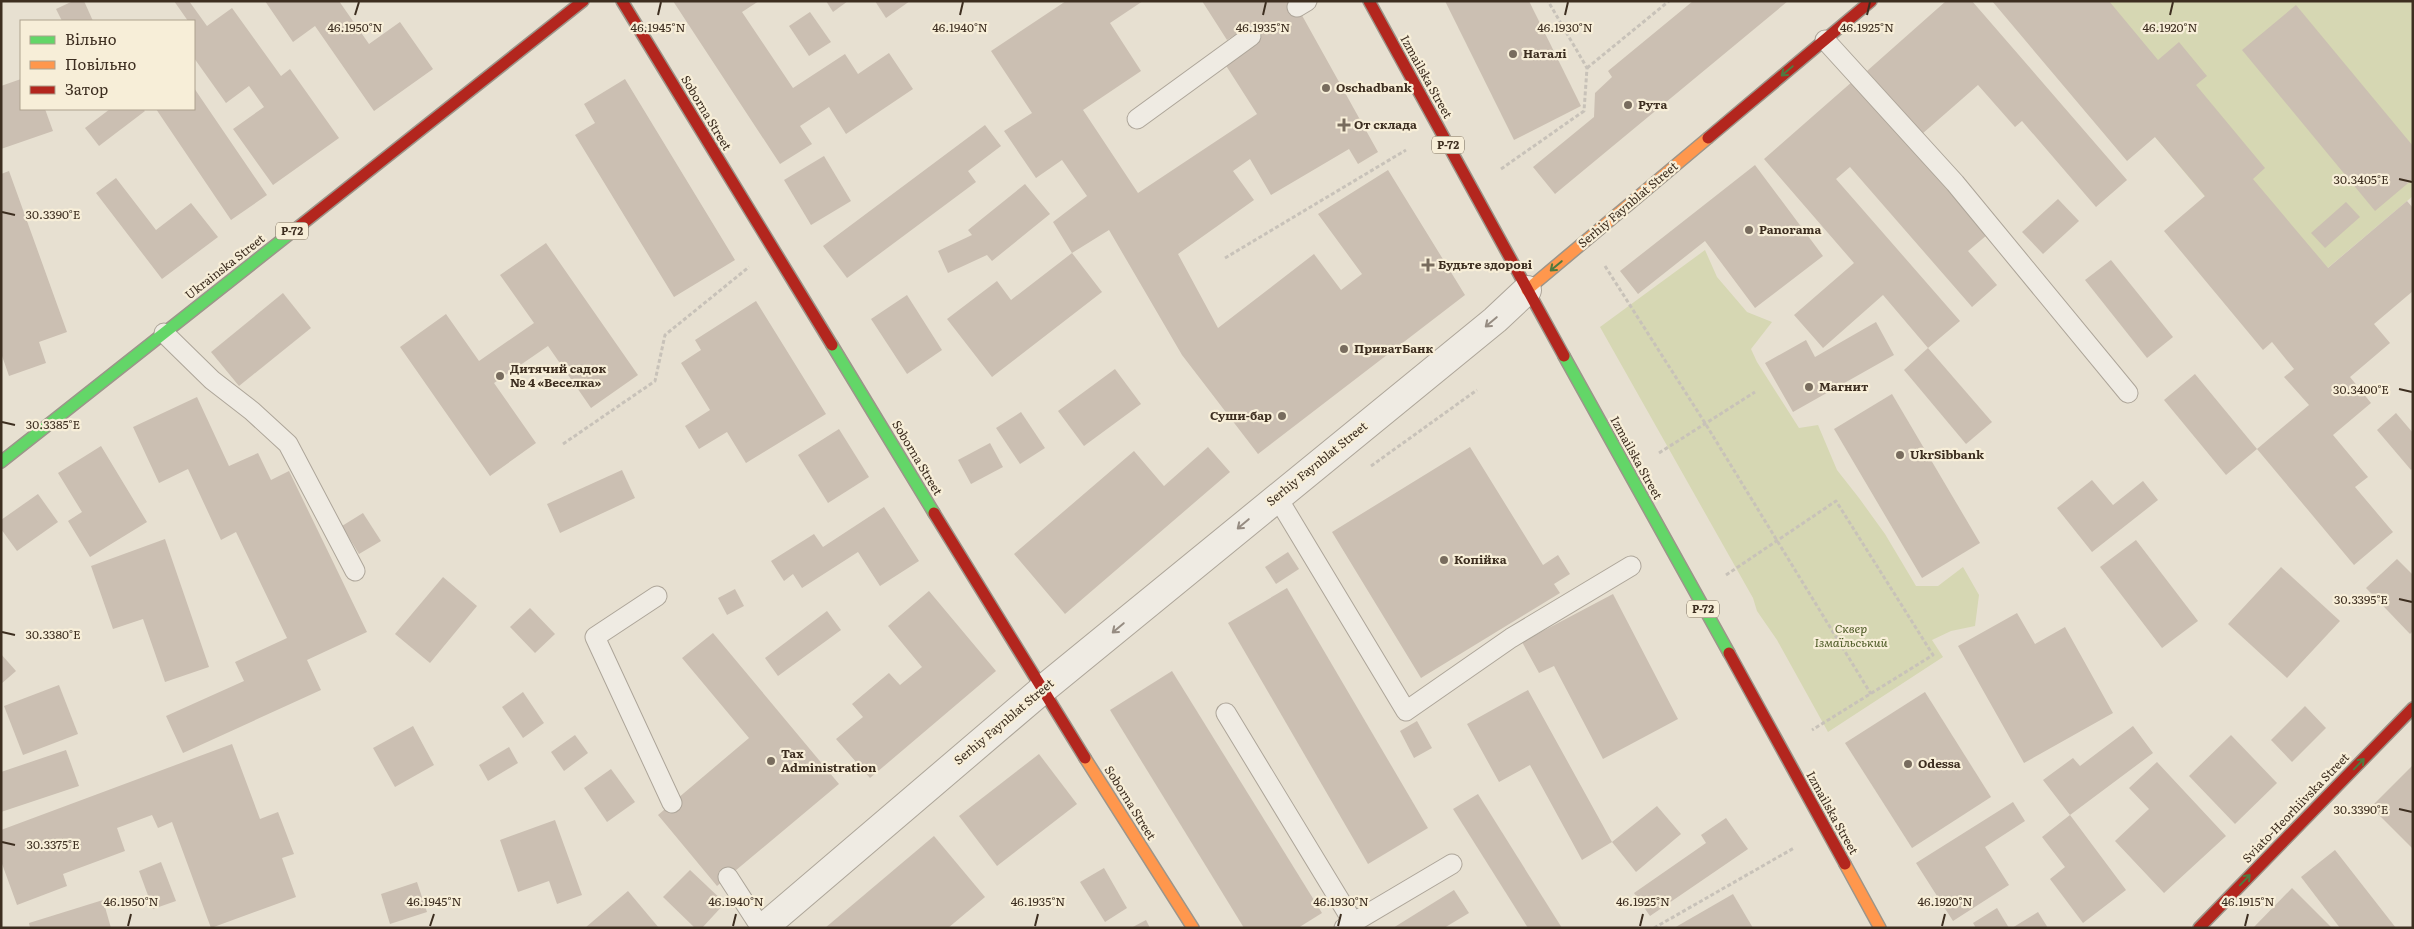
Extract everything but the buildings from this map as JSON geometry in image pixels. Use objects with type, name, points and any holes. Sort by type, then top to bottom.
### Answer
[{"type":"street","name":"Ukrainska Street","points":[[1,462],[583,1]]},
{"type":"street","name":"Soborna Street","points":[[622,1],[1042,690],[1193,928]]},
{"type":"street","name":"Izmailska Street","points":[[1369,1],[1880,928]]},
{"type":"street","name":"Serhiy Faynblat Street","points":[[762,928],[1042,690],[1495,320],[1527,290],[1871,1]]},
{"type":"street","name":"Sviato-Heorhiivska Street","points":[[2199,928],[2413,708]]},
{"type":"lane","points":[[1137,119],[1251,36]]},
{"type":"lane","points":[[1825,40],[1955,183],[2128,393]]},
{"type":"lane","points":[[164,333],[212,380],[252,411],[288,444],[355,571]]},
{"type":"lane","points":[[1277,497],[1406,711],[1511,638],[1631,566]]},
{"type":"lane","points":[[657,596],[595,637],[672,803]]},
{"type":"lane","points":[[1226,713],[1349,925],[1452,864]]},
{"type":"lane","points":[[728,877],[762,928]]},
{"type":"path","points":[[1501,169],[1584,111],[1587,68],[1548,1]]},
{"type":"path","points":[[1587,68],[1669,1]]},
{"type":"path","points":[[1226,258],[1406,150]]},
{"type":"path","points":[[564,444],[655,381],[665,335],[756,262],[774,251]]},
{"type":"path","points":[[1602,262],[1705,423],[1871,694]]},
{"type":"path","points":[[1659,453],[1754,392]]},
{"type":"path","points":[[1726,575],[1836,501],[1932,655],[1812,730]]},
{"type":"path","points":[[1654,928],[1794,848]]},
{"type":"green space","points":[[2041,1],[2413,1],[2413,196],[2291,299]]},
{"type":"green space","name":"Сквер Ізмаїльський","points":[[1705,250],[1717,277],[1747,312],[1772,322],[1751,349],[1757,362],[1799,428],[1818,425],[1837,470],[1885,534],[1916,586],[1938,586],[1963,567],[1979,595],[1975,626],[1951,631],[1932,640],[1943,657],[1828,732],[1777,640],[1757,611],[1753,598],[1600,327]]},
{"type":"traffic: fast","points":[[1,462],[292,232]]},
{"type":"traffic: fast","points":[[832,345],[934,513]]},
{"type":"traffic: fast","points":[[1564,356],[1729,653]]},
{"type":"traffic: slow","points":[[1527,290],[1708,138]]},
{"type":"traffic: slow","points":[[1085,758],[1193,928]]},
{"type":"traffic: slow","points":[[1845,864],[1880,928]]},
{"type":"traffic: jam","points":[[292,232],[583,1]]},
{"type":"traffic: jam","points":[[622,1],[832,345]]},
{"type":"traffic: jam","points":[[1369,1],[1564,356]]},
{"type":"traffic: jam","points":[[1708,138],[1871,1]]},
{"type":"traffic: jam","points":[[934,513],[1085,758]]},
{"type":"traffic: jam","points":[[1729,653],[1845,864]]},
{"type":"traffic: jam","points":[[2199,928],[2413,708]]},
{"type":"place","name":"Наталі","points":[[1513,54]]},
{"type":"place","name":"Oschadbank","points":[[1326,88]]},
{"type":"place","name":"Рута","points":[[1628,105]]},
{"type":"place","name":"От склада","points":[[1344,125]]},
{"type":"place","name":"Panorama","points":[[1749,230]]},
{"type":"place","name":"Будьте здорові","points":[[1428,265]]},
{"type":"place","name":"ПриватБанк","points":[[1344,349]]},
{"type":"place","name":"Дитячий садок № 4 «Веселка»","points":[[500,376]]},
{"type":"place","name":"Магнит","points":[[1809,387]]},
{"type":"place","name":"Суши-бар","points":[[1282,416]]},
{"type":"place","name":"UkrSibbank","points":[[1900,455]]},
{"type":"place","name":"Копійка","points":[[1444,560]]},
{"type":"place","name":"Tax Administration","points":[[771,761]]},
{"type":"place","name":"Odessa","points":[[1908,764]]}]
